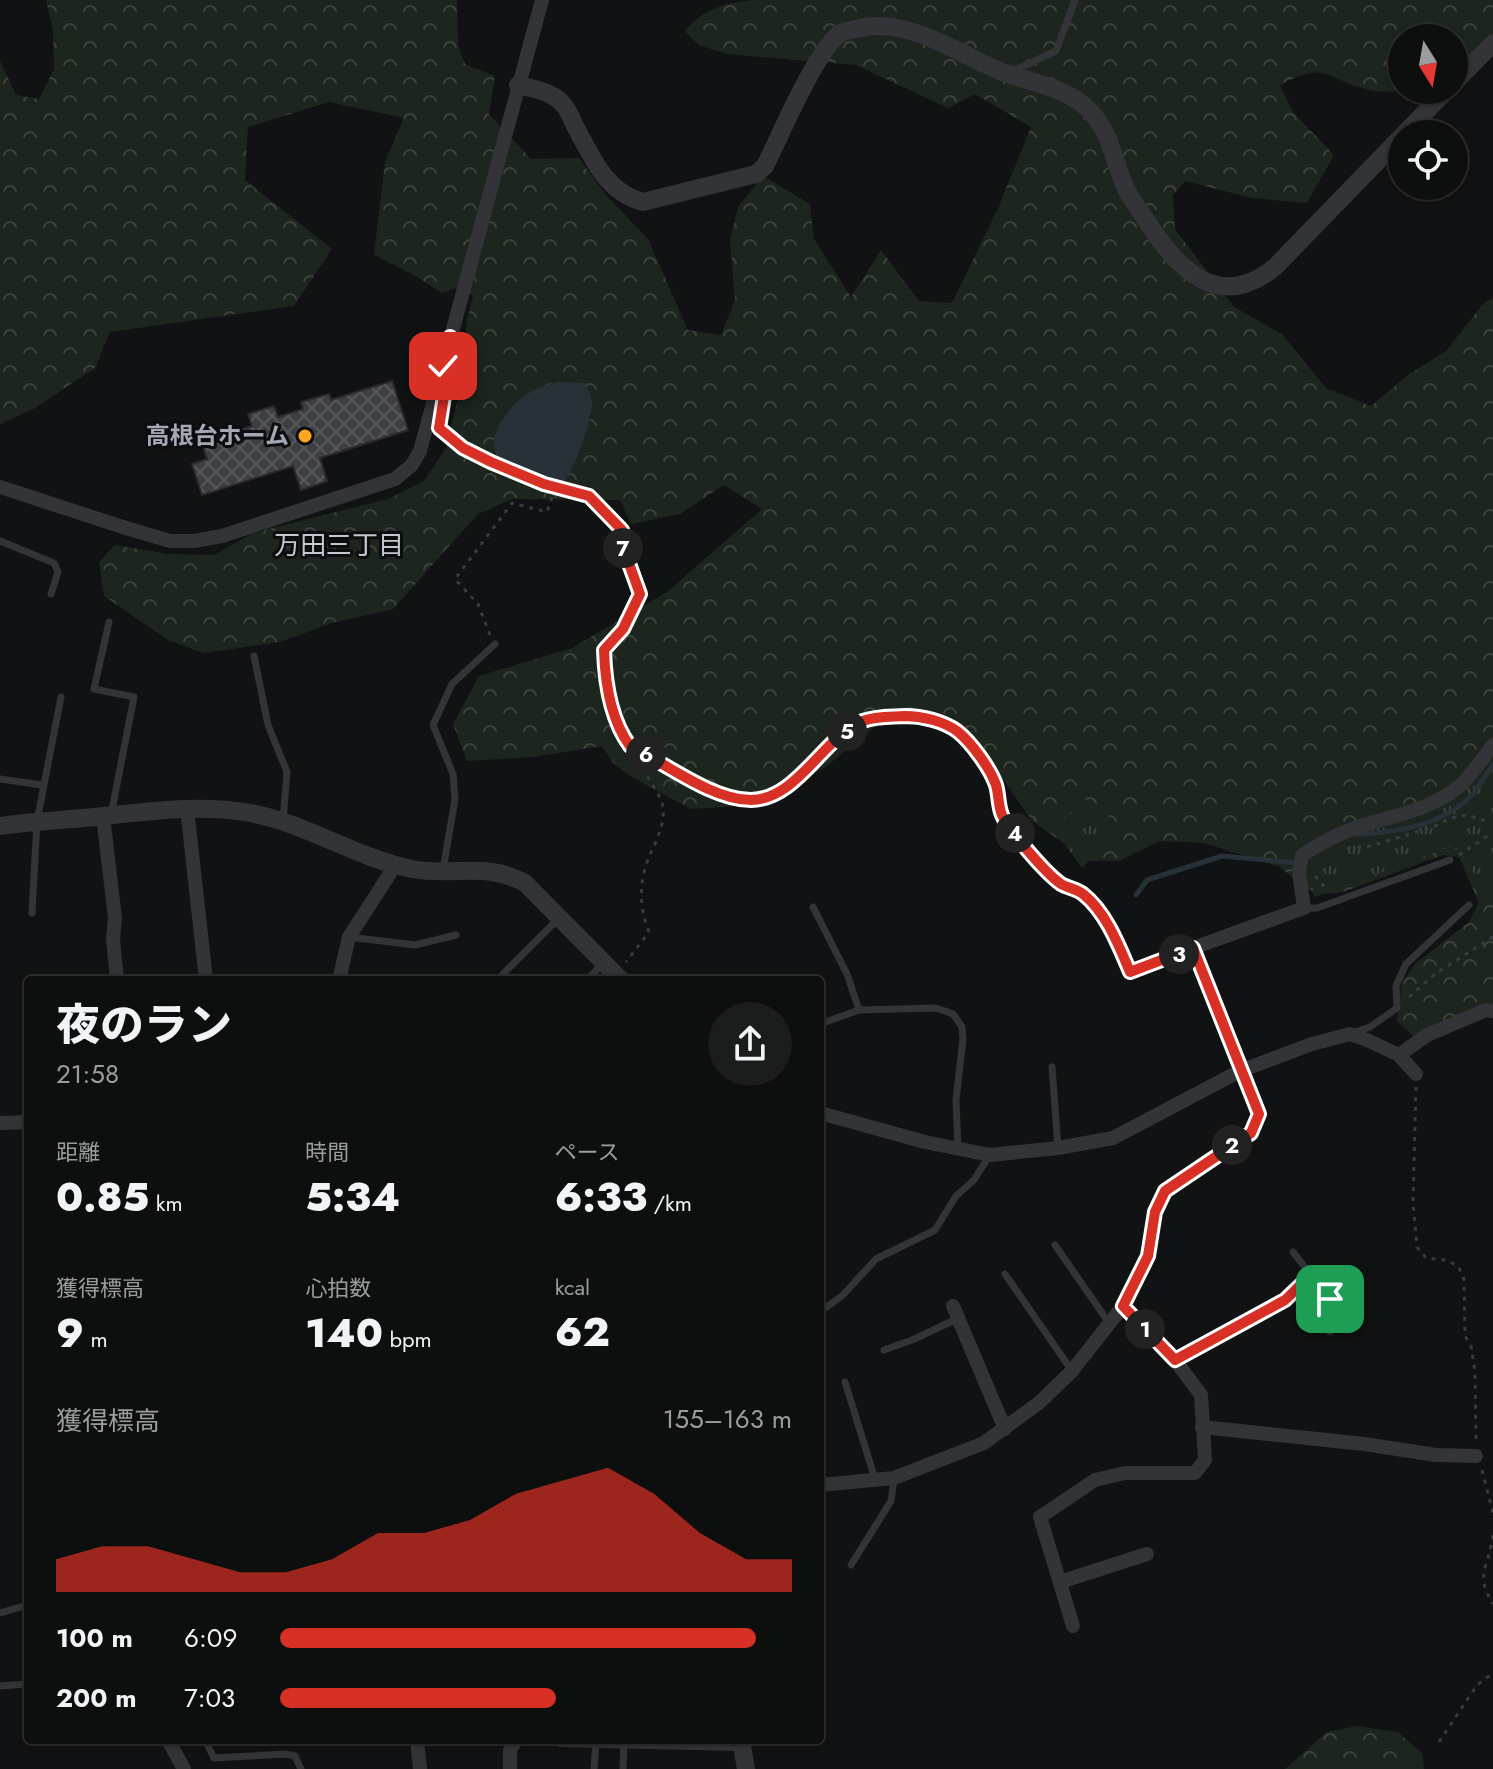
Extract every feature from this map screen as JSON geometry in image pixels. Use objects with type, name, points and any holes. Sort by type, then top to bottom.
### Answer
[{"type":"street","points":[[0,487],[170,541],[194,541],[222,536],[395,479],[412,465],[420,451],[542,0]]},
{"type":"street","points":[[518,85],[549,93],[564,105],[611,185],[626,198],[643,202],[756,174],[765,166],[817,62],[840,33],[887,25],[920,34],[1006,75],[1070,95],[1089,110],[1103,127],[1126,189],[1159,241],[1185,270],[1202,282],[1228,287],[1254,281],[1275,267],[1388,150]]},
{"type":"street","points":[[1468,69],[1493,43]]},
{"type":"street","points":[[1418,120],[1433,104]]},
{"type":"street","points":[[824,1485],[894,1478],[984,1443],[1040,1402],[1072,1371],[1123,1306],[1148,1256],[1155,1212],[1165,1191],[1251,1133],[1259,1114],[1193,948],[1304,908],[1299,872],[1302,855],[1325,840],[1363,825],[1403,816],[1436,801],[1458,788],[1493,745]]},
{"type":"street","points":[[187,808],[206,976]]},
{"type":"street","points":[[0,826],[187,808],[252,813],[415,870],[487,870],[508,874],[525,883],[614,972]]},
{"type":"street","points":[[107,816],[117,976]]},
{"type":"street","points":[[340,976],[349,937],[391,872],[392,864]]},
{"type":"street","points":[[1399,1055],[1427,1035],[1477,1014],[1493,1011]]},
{"type":"street","points":[[824,1114],[990,1155],[1113,1138],[1240,1071],[1312,1044],[1350,1034],[1399,1055],[1416,1074]]},
{"type":"street","points":[[0,1123],[24,1122]]},
{"type":"street","points":[[1073,1626],[1040,1517],[1095,1480],[1125,1473],[1195,1473],[1205,1460],[1201,1395],[1175,1360],[1123,1306]]},
{"type":"street","points":[[956,1312],[1005,1429]]},
{"type":"street","points":[[1202,1427],[1436,1455],[1476,1456]]},
{"type":"street","points":[[1060,1582],[1147,1554]]},
{"type":"street","points":[[170,1744],[184,1769]]},
{"type":"street","points":[[417,1744],[420,1769]]},
{"type":"street","points":[[510,1769],[510,1750],[514,1744]]},
{"type":"street","points":[[741,1744],[746,1769]]},
{"type":"lane","points":[[1006,75],[1056,51],[1075,0]]},
{"type":"lane","points":[[0,541],[54,563],[58,572],[51,594]]},
{"type":"lane","points":[[107,816],[134,697],[94,689],[109,622]]},
{"type":"lane","points":[[443,870],[455,799],[453,774],[433,725],[452,684],[495,644]]},
{"type":"lane","points":[[254,656],[268,725],[287,772],[283,823]]},
{"type":"lane","points":[[32,913],[37,821],[61,697]]},
{"type":"lane","points":[[0,779],[42,785]]},
{"type":"lane","points":[[1024,846],[1061,884],[1083,894],[1117,942],[1130,972],[1193,948]]},
{"type":"lane","points":[[1304,908],[1317,908],[1450,860]]},
{"type":"lane","points":[[1350,1034],[1370,1027],[1397,1008],[1396,986],[1406,964],[1469,905]]},
{"type":"lane","points":[[813,907],[847,974],[859,1010]]},
{"type":"lane","points":[[501,976],[559,917]]},
{"type":"lane","points":[[349,937],[415,945],[456,935]]},
{"type":"lane","points":[[824,1023],[859,1010],[936,1008],[953,1014],[962,1027],[963,1039],[956,1100],[958,1149]]},
{"type":"lane","points":[[1052,1067],[1058,1148]]},
{"type":"lane","points":[[824,1309],[843,1295],[876,1259],[935,1230],[956,1196],[974,1180],[990,1155]]},
{"type":"lane","points":[[1055,1245],[1109,1323]]},
{"type":"lane","points":[[1293,1252],[1330,1299],[1330,1332]]},
{"type":"lane","points":[[1005,1274],[1072,1371]]},
{"type":"lane","points":[[1175,1360],[1285,1300],[1311,1275]]},
{"type":"lane","points":[[884,1350],[912,1340],[956,1312]]},
{"type":"lane","points":[[845,1382],[875,1479]]},
{"type":"lane","points":[[851,1565],[891,1501],[894,1478]]},
{"type":"lane","points":[[0,1613],[24,1606]]},
{"type":"lane","points":[[0,1686],[24,1684]]},
{"type":"lane","points":[[207,1744],[214,1758],[285,1754],[295,1756],[301,1769]]},
{"type":"lane","points":[[594,1769],[596,1744]]},
{"type":"lane","points":[[621,1744],[623,1769]]},
{"type":"path","points":[[439,428],[463,448],[555,488],[589,496],[622,530],[623,547],[640,594],[623,629],[604,650],[604,661],[614,714],[622,735],[665,811],[641,890],[641,912],[649,932],[614,972]]},
{"type":"path","points":[[495,644],[478,604],[455,579],[512,503],[547,512],[555,488]]},
{"type":"path","points":[[630,746],[719,794],[753,800],[769,798],[850,729],[864,721],[879,717],[912,716],[932,719],[957,731],[974,751],[994,781],[1001,814],[1024,846]]},
{"type":"path","points":[[1342,848],[1370,846],[1467,815],[1489,822]]},
{"type":"path","points":[[1450,860],[1489,835]]},
{"type":"path","points":[[1313,867],[1315,878],[1327,888]]},
{"type":"path","points":[[1413,993],[1435,974],[1493,937]]},
{"type":"path","points":[[1416,1074],[1413,1202],[1417,1247],[1426,1258],[1446,1260],[1458,1266],[1464,1279],[1465,1336],[1471,1346],[1475,1372],[1476,1456],[1488,1485],[1493,1513]]},
{"type":"path","points":[[1493,1535],[1482,1580],[1493,1604]]},
{"type":"path","points":[[1439,1742],[1477,1685],[1493,1673]]},
{"type":"green space","points":[[46,0],[457,0],[458,45],[465,64],[495,76],[489,114],[531,159],[579,158],[605,194],[648,239],[688,330],[721,335],[735,300],[730,240],[738,207],[763,176],[810,204],[814,239],[851,297],[881,250],[919,301],[952,303],[999,206],[1031,127],[975,94],[948,108],[856,65],[727,54],[699,45],[685,31],[715,8],[752,0],[1493,0],[1493,44],[1468,63],[1468,24],[1388,24],[1388,92],[1371,90],[1316,73],[1280,85],[1293,112],[1334,155],[1307,203],[1252,198],[1185,181],[1173,195],[1175,229],[1234,307],[1282,334],[1326,388],[1371,406],[1408,375],[1446,351],[1483,304],[1493,298],[1493,1010],[1414,1037],[1397,1021],[1402,983],[1416,963],[1469,922],[1479,903],[1459,857],[1443,855],[1343,892],[1322,894],[1307,888],[1278,866],[1204,843],[1160,841],[1118,861],[1089,861],[1032,821],[987,756],[933,718],[906,713],[875,727],[824,768],[753,805],[691,809],[630,776],[612,762],[602,746],[533,757],[467,761],[453,724],[479,676],[572,648],[667,592],[762,509],[724,485],[680,514],[631,524],[620,500],[512,499],[478,514],[393,609],[332,623],[280,642],[204,653],[168,640],[104,596],[99,562],[115,545],[168,554],[214,555],[253,533],[388,499],[424,481],[446,448],[461,386],[467,320],[473,296],[456,288],[442,293],[374,255],[385,162],[404,118],[329,102],[248,127],[245,180],[332,249],[294,306],[110,332],[95,368],[35,408],[0,424],[0,60],[16,95],[39,99],[54,69],[53,30]],"holes":[[[557,382],[592,415],[567,477],[501,422],[526,398]]]},
{"type":"green space","points":[[1493,758],[1493,886],[1483,887],[1464,857],[1452,846],[1315,897],[1304,873],[1310,858],[1320,849],[1333,841],[1406,822],[1441,808],[1463,792]]},
{"type":"green space","points":[[1084,799],[1108,814],[1112,837],[1082,868],[1054,829]]},
{"type":"green space","points":[[1357,1726],[1398,1732],[1422,1753],[1424,1769],[1285,1769],[1327,1732]]},
{"type":"shaded area","points":[[557,382],[584,383],[592,401],[590,419],[578,455],[563,482],[554,483],[507,465],[494,447],[503,419],[516,403],[527,394]]},
{"type":"building","name":"高根台ホーム","points":[[392,381],[408,430],[320,458],[327,481],[301,490],[293,466],[202,495],[192,464],[207,459],[202,442],[252,426],[248,414],[274,406],[278,417],[303,409],[301,402],[329,394],[331,400]]},
{"type":"waterway","points":[[1356,834],[1400,830],[1443,816],[1471,796],[1493,765]]},
{"type":"waterway","points":[[1136,895],[1147,880],[1222,856],[1298,863]]},
{"type":"place","name":"高根台ホーム","points":[[305,436]]},
{"type":"district","name":"万田三丁目","points":[[339,545]]},
{"type":"route","points":[[443,366],[450,337],[439,428],[451,440],[491,462],[544,484],[589,496],[622,530],[620,539],[640,594],[623,629],[604,650],[604,661],[614,714],[630,746],[719,794],[753,800],[769,798],[850,729],[864,721],[879,717],[912,716],[932,719],[957,731],[974,751],[994,781],[1001,814],[1042,867],[1061,884],[1083,894],[1098,912],[1117,942],[1130,972],[1193,948],[1259,1114],[1251,1133],[1165,1191],[1155,1212],[1148,1256],[1123,1306],[1175,1360],[1285,1300],[1311,1275],[1330,1299]]}]
